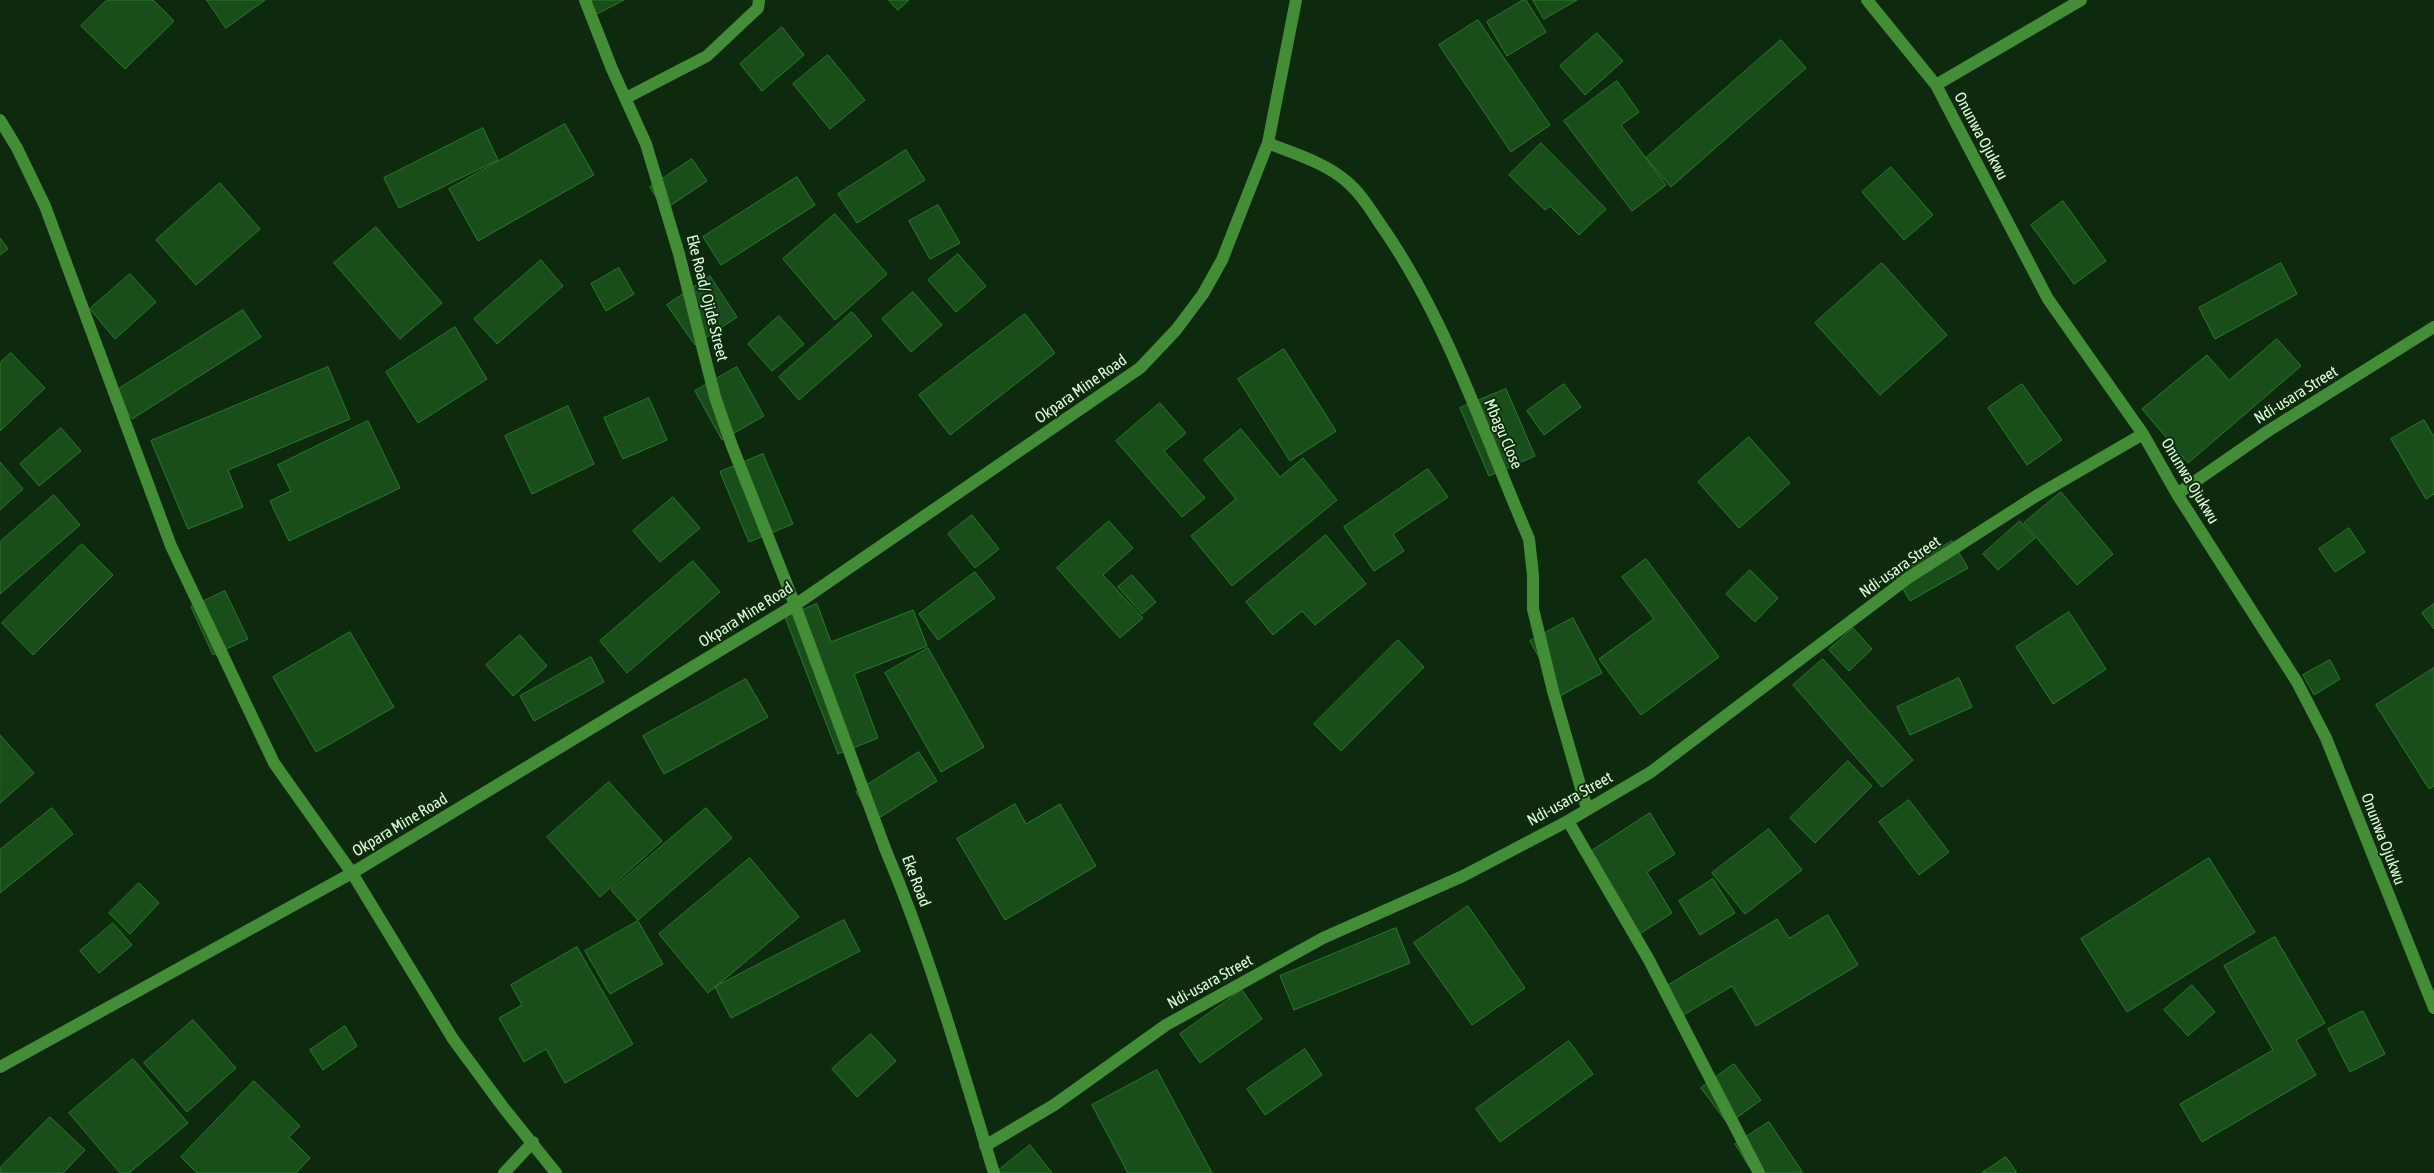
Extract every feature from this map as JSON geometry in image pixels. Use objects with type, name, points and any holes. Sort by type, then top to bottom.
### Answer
[{"type":"street","name":"Eke Road/ Ojide Street","points":[[585,0],[646,144],[663,196],[715,397],[795,606]]},
{"type":"street","points":[[626,98],[707,56],[758,8],[759,0]]},
{"type":"street","name":"Okpara Mine Road","points":[[0,1067],[352,873],[795,606],[1140,368],[1162,347],[1203,294],[1222,260],[1268,143],[1296,0]]},
{"type":"street","name":"Onunwa Ojukwu","points":[[1867,0],[1936,85],[2048,300],[2144,434],[2177,494],[2297,682],[2326,738],[2434,1008]]},
{"type":"street","points":[[1936,85],[2081,0]]},
{"type":"street","points":[[0,120],[17,148],[45,206],[171,546],[274,763],[352,873],[453,1039],[503,1107],[556,1173]]},
{"type":"street","name":"Mbagu Close","points":[[1268,143],[1328,169],[1346,180],[1362,198],[1403,258],[1435,317],[1529,539],[1532,567],[1532,609],[1587,809]]},
{"type":"street","name":"Ndi-usara Street","points":[[2177,494],[2268,431],[2434,327]]},
{"type":"street","name":"Ndi-usara Street","points":[[985,1146],[1054,1105],[1174,1020],[1324,938],[1463,876],[1568,821],[1651,772],[1908,578],[2036,496],[2144,434]]},
{"type":"street","name":"Eke Road","points":[[795,606],[886,851],[907,900],[967,1080],[994,1173]]},
{"type":"street","points":[[1568,821],[1649,960],[1759,1173]]},
{"type":"street","points":[[504,1173],[533,1142]]},
{"type":"building","points":[[107,0],[153,0],[174,21],[125,69],[81,26]]},
{"type":"building","points":[[207,0],[265,0],[226,28]]},
{"type":"building","points":[[580,0],[624,0],[589,18]]},
{"type":"building","points":[[889,0],[909,0],[898,10]]},
{"type":"building","points":[[1526,0],[1546,32],[1507,56],[1487,22]]},
{"type":"building","points":[[1533,0],[1577,0],[1544,19]]},
{"type":"building","points":[[1478,20],[1550,125],[1511,152],[1439,45]]},
{"type":"building","points":[[782,27],[804,55],[762,91],[740,64]]},
{"type":"building","points":[[1597,33],[1623,61],[1585,95],[1560,66]]},
{"type":"building","points":[[1781,40],[1806,68],[1671,187],[1646,158]]},
{"type":"building","points":[[828,55],[865,100],[830,129],[793,84]]},
{"type":"building","points":[[1617,81],[1639,112],[1621,125],[1666,185],[1632,211],[1564,121]]},
{"type":"building","points":[[565,124],[594,175],[478,241],[449,189]]},
{"type":"building","points":[[483,128],[498,160],[399,208],[384,178]]},
{"type":"building","points":[[1541,143],[1606,209],[1579,235],[1550,206],[1545,210],[1509,175]]},
{"type":"building","points":[[906,150],[925,180],[857,223],[838,194]]},
{"type":"building","points":[[692,159],[707,181],[664,210],[650,187]]},
{"type":"building","points":[[1891,167],[1933,215],[1904,240],[1862,192]]},
{"type":"building","points":[[797,177],[815,205],[721,265],[703,237]]},
{"type":"building","points":[[220,183],[260,229],[196,285],[156,240]]},
{"type":"building","points":[[2063,201],[2106,261],[2074,284],[2031,225]]},
{"type":"building","points":[[938,205],[960,243],[930,259],[909,221]]},
{"type":"building","points":[[835,214],[887,274],[835,320],[783,259]]},
{"type":"building","points":[[376,227],[442,303],[400,339],[334,263]]},
{"type":"building","points":[[0,238],[8,249],[0,255]]},
{"type":"building","points":[[958,254],[986,286],[956,312],[928,280]]},
{"type":"building","points":[[541,260],[563,286],[497,344],[474,319]]},
{"type":"building","points":[[1882,263],[1947,335],[1880,395],[1815,323]]},
{"type":"building","points":[[2281,263],[2297,294],[2215,339],[2199,308]]},
{"type":"building","points":[[619,268],[634,294],[606,311],[591,284]]},
{"type":"building","points":[[130,274],[156,302],[115,339],[90,309]]},
{"type":"building","points":[[710,276],[737,317],[695,345],[667,305]]},
{"type":"building","points":[[913,292],[942,325],[911,352],[882,319]]},
{"type":"building","points":[[243,310],[261,337],[132,419],[114,392]]},
{"type":"building","points":[[852,312],[872,336],[799,400],[779,377]]},
{"type":"building","points":[[1025,314],[1055,353],[950,435],[919,395]]},
{"type":"building","points":[[779,316],[804,344],[772,371],[748,344]]},
{"type":"building","points":[[455,327],[487,379],[418,423],[386,372]]},
{"type":"building","points":[[2277,339],[2301,366],[2188,463],[2142,409],[2207,355],[2229,380]]},
{"type":"building","points":[[1284,349],[1336,431],[1290,461],[1238,379]]},
{"type":"building","points":[[11,353],[45,388],[0,431],[0,363]]},
{"type":"building","points":[[328,367],[350,419],[228,470],[243,507],[188,529],[151,441]]},
{"type":"building","points":[[737,367],[764,416],[722,440],[695,391]]},
{"type":"building","points":[[1564,384],[1581,407],[1544,435],[1527,411]]},
{"type":"building","points":[[2022,384],[2062,440],[2027,465],[1988,408]]},
{"type":"building","points":[[1506,389],[1535,456],[1489,476],[1460,408]]},
{"type":"building","points":[[649,398],[667,440],[623,459],[604,418]]},
{"type":"building","points":[[1160,403],[1186,433],[1164,451],[1205,498],[1182,517],[1116,441]]},
{"type":"building","points":[[568,406],[594,464],[532,494],[505,436]]},
{"type":"building","points":[[2424,420],[2434,437],[2434,494],[2426,499],[2391,439]]},
{"type":"building","points":[[368,421],[400,488],[289,541],[270,501],[291,491],[278,465]]},
{"type":"building","points":[[61,428],[81,451],[39,486],[20,464]]},
{"type":"building","points":[[1241,429],[1280,477],[1303,458],[1337,500],[1232,586],[1191,536],[1236,499],[1204,460]]},
{"type":"building","points":[[1749,437],[1790,483],[1739,528],[1698,482]]},
{"type":"building","points":[[763,454],[793,524],[749,542],[720,472]]},
{"type":"building","points":[[0,462],[23,489],[0,510]]},
{"type":"building","points":[[1428,469],[1448,497],[1393,534],[1404,551],[1374,571],[1344,527]]},
{"type":"building","points":[[2061,492],[2113,554],[2077,585],[2024,523]]},
{"type":"building","points":[[54,495],[80,525],[0,594],[0,542]]},
{"type":"building","points":[[673,497],[700,528],[660,562],[633,531]]},
{"type":"building","points":[[972,515],[999,549],[975,568],[948,534]]},
{"type":"building","points":[[1109,521],[1133,548],[1103,575],[1143,618],[1120,638],[1057,568]]},
{"type":"building","points":[[2020,521],[2035,538],[1998,570],[1983,554]]},
{"type":"building","points":[[2349,528],[2365,552],[2335,572],[2319,549]]},
{"type":"building","points":[[1326,535],[1366,584],[1315,625],[1302,611],[1273,635],[1246,602]]},
{"type":"building","points":[[1952,541],[1968,568],[1910,601],[1895,575]]},
{"type":"building","points":[[82,544],[113,575],[33,655],[2,623]]},
{"type":"building","points":[[1646,559],[1719,657],[1641,715],[1599,659],[1654,619],[1622,577]]},
{"type":"building","points":[[693,561],[720,592],[627,673],[600,641]]},
{"type":"building","points":[[1750,570],[1778,598],[1755,622],[1726,594]]},
{"type":"building","points":[[975,572],[995,598],[938,640],[919,614]]},
{"type":"building","points":[[1132,575],[1156,602],[1142,614],[1118,587]]},
{"type":"building","points":[[225,591],[248,639],[213,655],[191,607]]},
{"type":"building","points":[[817,604],[831,642],[913,610],[927,646],[854,674],[878,738],[838,754],[785,617]]},
{"type":"building","points":[[2434,604],[2434,629],[2422,613]]},
{"type":"building","points":[[2069,612],[2106,669],[2053,704],[2016,647]]},
{"type":"building","points":[[1573,618],[1602,673],[1560,696],[1530,641]]},
{"type":"building","points":[[1853,628],[1872,649],[1849,671],[1829,650]]},
{"type":"building","points":[[350,632],[394,707],[316,752],[273,677]]},
{"type":"building","points":[[520,635],[547,666],[513,696],[486,665]]},
{"type":"building","points":[[1398,640],[1424,667],[1341,751],[1314,724]]},
{"type":"building","points":[[928,648],[984,747],[941,772],[885,673]]},
{"type":"building","points":[[591,657],[604,682],[534,721],[520,696]]},
{"type":"building","points":[[1823,659],[1913,760],[1882,787],[1793,685]]},
{"type":"building","points":[[2330,660],[2340,679],[2314,695],[2303,675]]},
{"type":"building","points":[[2434,668],[2434,786],[2429,789],[2376,705]]},
{"type":"building","points":[[1959,678],[1972,707],[1910,735],[1897,707]]},
{"type":"building","points":[[746,679],[768,717],[664,774],[643,736]]},
{"type":"building","points":[[0,735],[34,773],[0,803]]},
{"type":"building","points":[[919,752],[937,781],[874,821],[856,792]]},
{"type":"building","points":[[1848,761],[1872,786],[1815,843],[1790,818]]},
{"type":"building","points":[[609,782],[662,841],[600,897],[547,837]]},
{"type":"building","points":[[1909,800],[1949,852],[1919,875],[1879,822]]},
{"type":"building","points":[[1015,804],[1026,824],[1060,804],[1096,866],[1005,920],[957,839]]},
{"type":"building","points":[[52,808],[73,834],[0,893],[0,850]]},
{"type":"building","points":[[706,808],[732,838],[638,920],[611,890]]},
{"type":"building","points":[[1650,813],[1675,854],[1647,872],[1672,913],[1638,935],[1587,854]]},
{"type":"building","points":[[1769,829],[1802,870],[1745,914],[1712,873]]},
{"type":"building","points":[[750,858],[799,917],[708,993],[659,934]]},
{"type":"building","points":[[2209,858],[2255,932],[2127,1012],[2081,939]]},
{"type":"building","points":[[1713,879],[1735,913],[1700,935],[1679,901]]},
{"type":"building","points":[[139,883],[159,903],[130,934],[109,913]]},
{"type":"building","points":[[1468,906],[1525,988],[1472,1025],[1414,943]]},
{"type":"building","points":[[1828,915],[1858,965],[1756,1026],[1732,986],[1680,1017],[1663,988],[1777,919],[1789,938]]},
{"type":"building","points":[[844,920],[860,951],[731,1018],[715,987]]},
{"type":"building","points":[[638,921],[663,964],[610,994],[585,951]]},
{"type":"building","points":[[113,923],[132,945],[99,973],[80,951]]},
{"type":"building","points":[[1396,928],[1410,963],[1294,1010],[1280,976]]},
{"type":"building","points":[[2275,937],[2325,1023],[2296,1040],[2316,1075],[2202,1142],[2180,1104],[2273,1050],[2224,966]]},
{"type":"building","points":[[577,947],[633,1044],[565,1083],[546,1049],[524,1062],[499,1018],[522,1005],[511,985]]},
{"type":"building","points":[[2192,985],[2215,1012],[2188,1036],[2164,1010]]},
{"type":"building","points":[[1242,990],[1262,1019],[1200,1063],[1180,1034]]},
{"type":"building","points":[[2363,1011],[2385,1054],[2350,1072],[2328,1029]]},
{"type":"building","points":[[193,1020],[236,1068],[187,1112],[144,1063]]},
{"type":"building","points":[[345,1026],[357,1046],[323,1070],[310,1050]]},
{"type":"building","points":[[871,1034],[896,1061],[857,1097],[832,1069]]},
{"type":"building","points":[[1569,1041],[1593,1074],[1500,1142],[1476,1109]]},
{"type":"building","points":[[1305,1049],[1322,1075],[1265,1115],[1247,1089]]},
{"type":"building","points":[[133,1059],[188,1123],[129,1173],[120,1173],[69,1113]]},
{"type":"building","points":[[1734,1064],[1761,1100],[1728,1124],[1701,1088]]},
{"type":"building","points":[[1157,1070],[1212,1173],[1128,1173],[1092,1105]]},
{"type":"building","points":[[254,1081],[300,1126],[289,1137],[310,1158],[296,1173],[197,1173],[181,1157]]},
{"type":"building","points":[[50,1117],[85,1150],[63,1173],[0,1173],[0,1168]]},
{"type":"building","points":[[1769,1122],[1803,1173],[1753,1173],[1735,1144]]},
{"type":"building","points":[[1030,1145],[1052,1173],[995,1173]]},
{"type":"building","points":[[2006,1157],[2017,1173],[1982,1173]]}]
